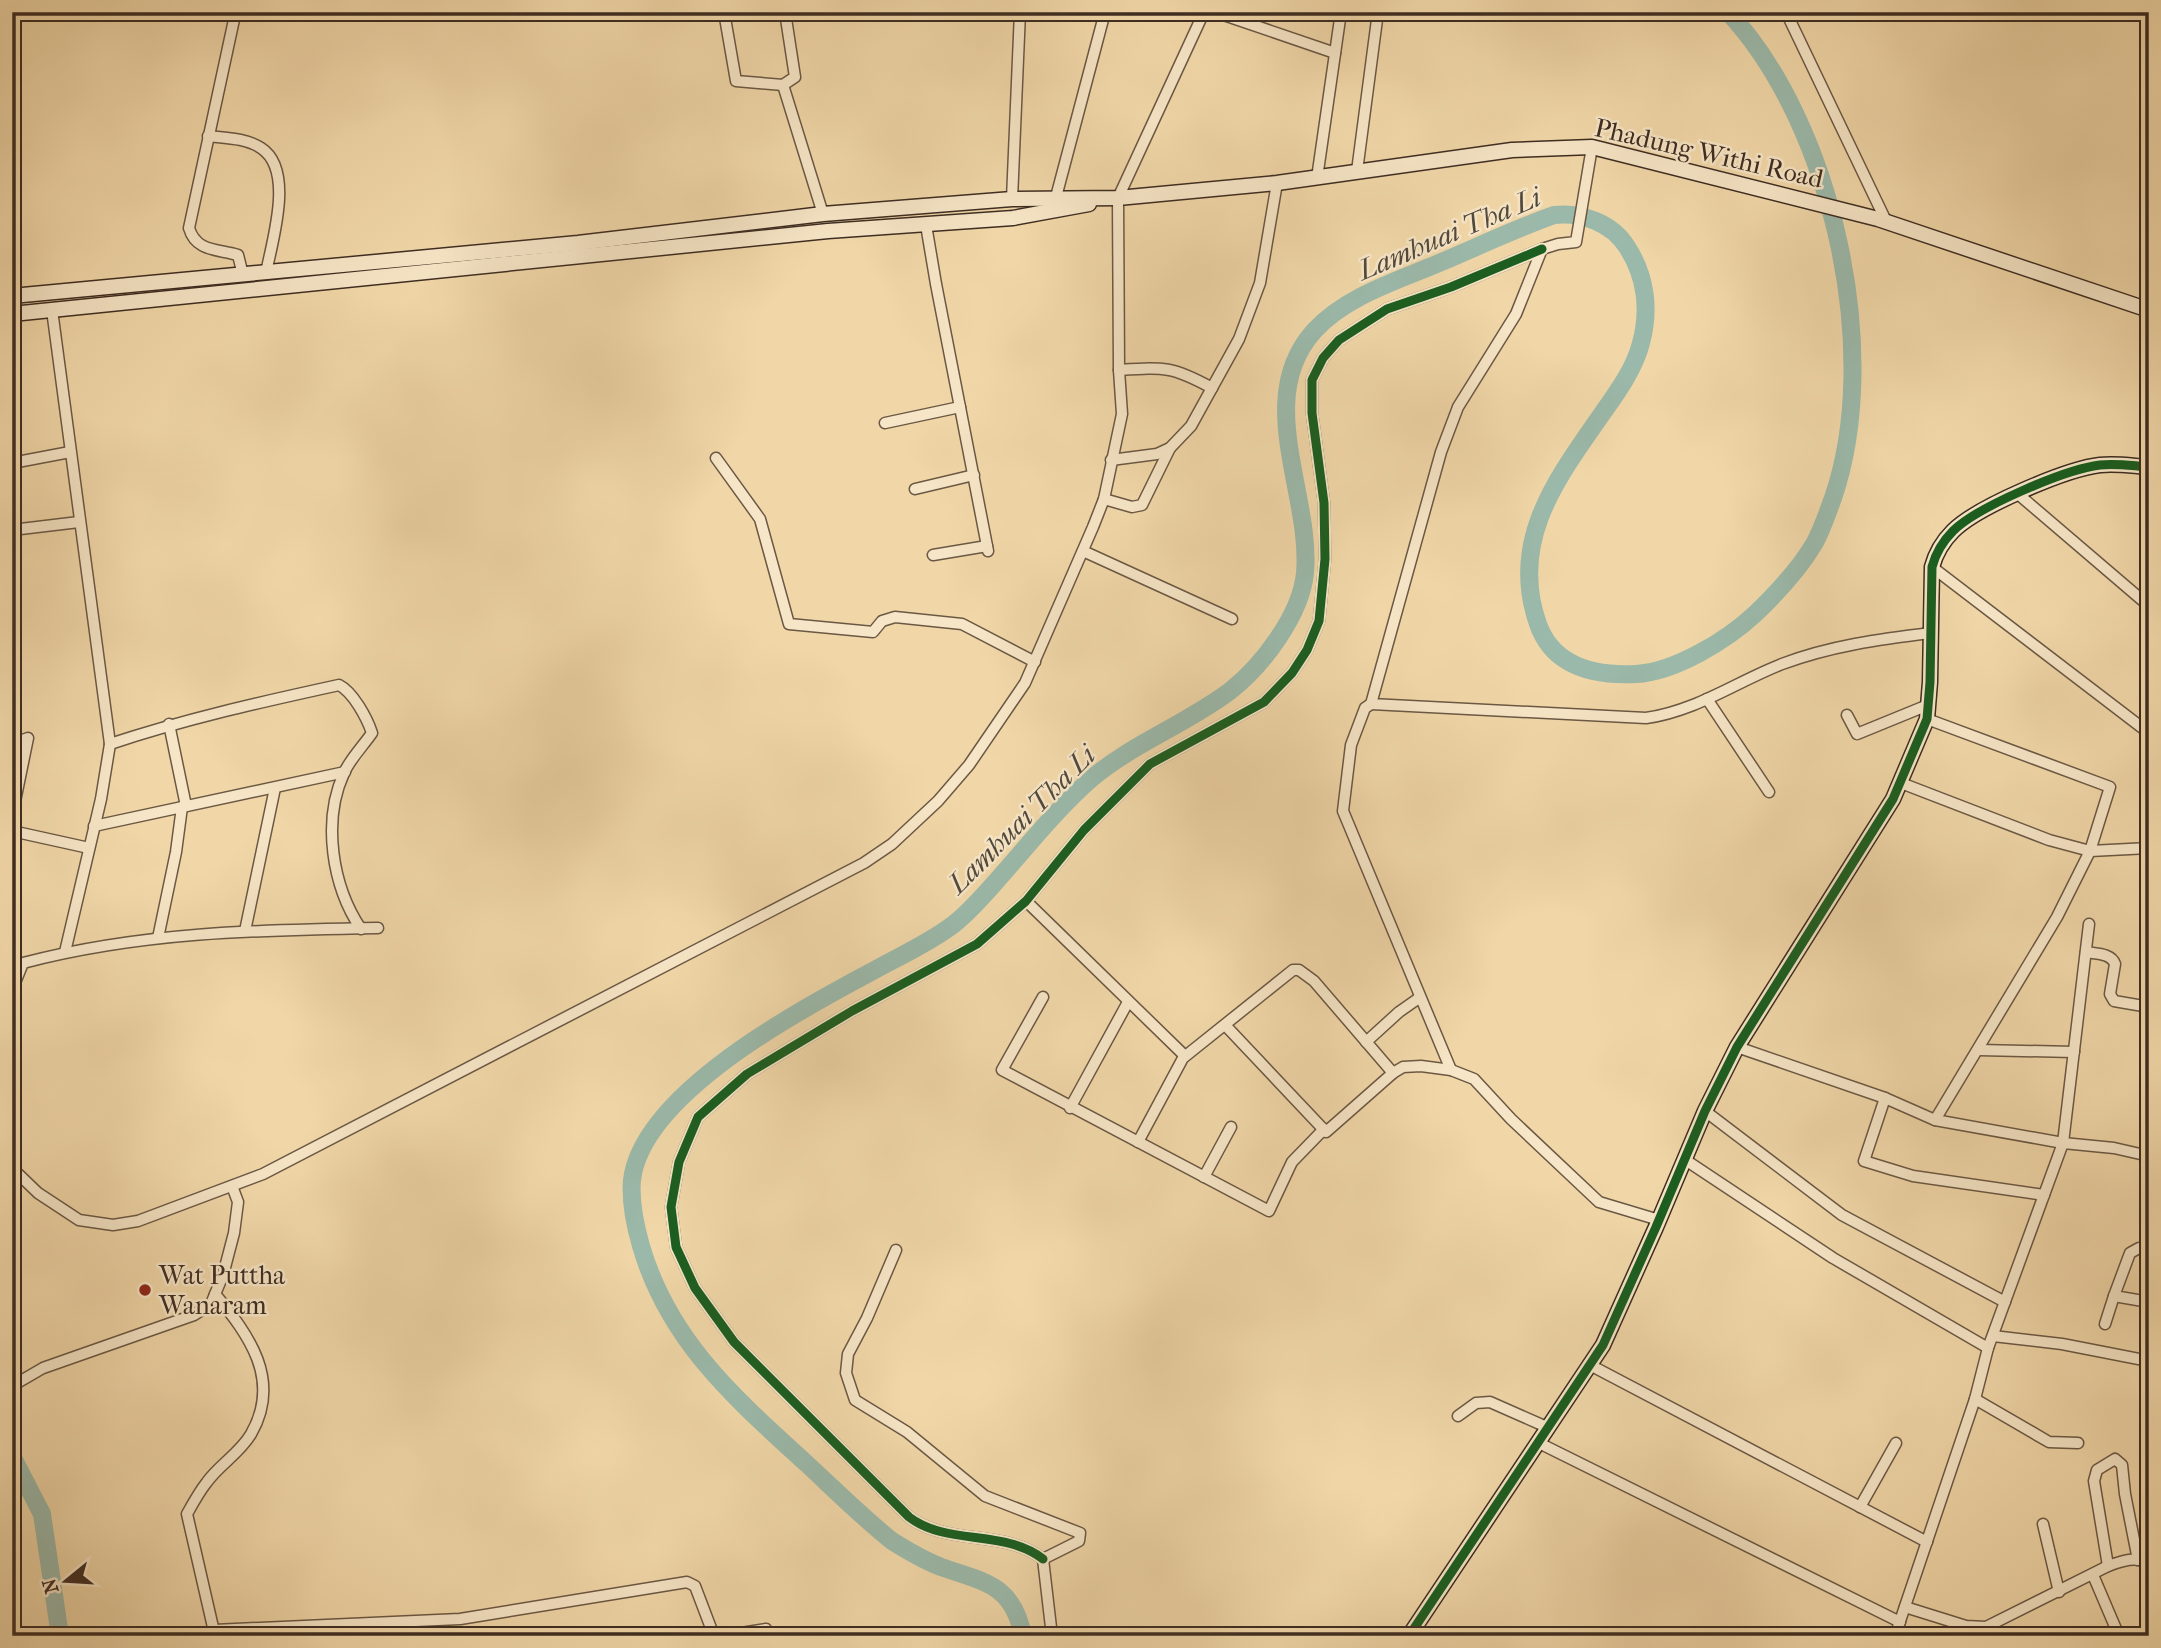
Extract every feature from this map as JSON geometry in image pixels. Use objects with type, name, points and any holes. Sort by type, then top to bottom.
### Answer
[{"type":"main road","name":"Phadung Withi Road","points":[[1118,198],[1277,183],[1512,150],[1592,146],[1882,220],[2149,310]]},
{"type":"main road","points":[[12,296],[578,243],[823,214],[1012,198],[1118,198]]},
{"type":"main road","points":[[12,314],[828,231],[1013,218],[1118,198]]},
{"type":"main road","points":[[1409,1636],[1608,1335],[1705,1111],[1737,1047],[1894,799],[1928,712],[1932,567],[1936,551],[1954,529],[1987,508],[2071,471],[2103,465],[2149,467]]},
{"type":"street","points":[[724,12],[736,81],[783,85],[795,77],[785,12]]},
{"type":"street","points":[[1012,198],[1020,12]]},
{"type":"street","points":[[1056,197],[1105,12]]},
{"type":"street","points":[[12,1168],[38,1193],[79,1220],[113,1225],[138,1220],[232,1186],[275,1168],[864,863],[892,844],[938,801],[969,765],[1025,683],[1104,499],[1122,414],[1119,370],[1118,198],[1204,12]]},
{"type":"street","points":[[1215,12],[1335,53]]},
{"type":"street","points":[[1317,178],[1340,12]]},
{"type":"street","points":[[1357,172],[1378,12]]},
{"type":"street","points":[[1786,12],[1882,220]]},
{"type":"street","points":[[235,15],[190,220],[193,239],[208,249],[238,255],[243,275]]},
{"type":"street","points":[[783,85],[823,214]]},
{"type":"street","points":[[208,136],[249,142],[263,149],[277,170],[280,187],[266,273]]},
{"type":"street","points":[[1052,1636],[1043,1559],[1011,1544],[922,1526],[909,1517],[734,1342],[695,1288],[677,1247],[671,1207],[679,1162],[698,1117],[747,1074],[852,1012],[977,944],[1026,901],[1084,830],[1150,764],[1264,702],[1292,673],[1307,650],[1319,621],[1325,559],[1324,503],[1312,413],[1312,380],[1323,358],[1339,340],[1387,309],[1451,287],[1542,249],[1576,242],[1592,146]]},
{"type":"street","points":[[1104,499],[1132,507],[1142,505],[1170,448],[1191,426],[1239,339],[1260,283],[1277,183]]},
{"type":"street","points":[[926,225],[988,548],[933,555]]},
{"type":"street","points":[[1371,704],[1441,452],[1458,407],[1516,314],[1542,249]]},
{"type":"street","points":[[52,310],[110,744],[65,952]]},
{"type":"street","points":[[1119,370],[1174,370],[1212,388]]},
{"type":"street","points":[[885,423],[960,407]]},
{"type":"street","points":[[1111,460],[1157,454],[1170,448]]},
{"type":"street","points":[[12,463],[70,452]]},
{"type":"street","points":[[716,458],[760,519],[789,624],[873,632],[882,621],[895,617],[962,624],[1035,662]]},
{"type":"street","points":[[915,489],[974,475]]},
{"type":"street","points":[[2018,494],[2149,606]]},
{"type":"street","points":[[12,530],[79,523]]},
{"type":"street","points":[[1083,551],[1232,619]]},
{"type":"street","points":[[1932,567],[2149,733]]},
{"type":"street","points":[[1451,1070],[1343,811],[1351,745],[1365,708],[1371,704],[1646,718],[1668,715],[1811,654],[1840,646],[1931,633]]},
{"type":"street","points":[[110,744],[169,724],[339,685],[345,688],[372,733],[345,772],[336,796],[331,838],[338,877],[362,929]]},
{"type":"street","points":[[1707,699],[1769,792]]},
{"type":"street","points":[[1847,715],[1857,734],[1928,712],[2110,787],[2090,851],[2057,917],[1935,1120]]},
{"type":"street","points":[[158,938],[184,807],[169,724]]},
{"type":"street","points":[[12,744],[29,738],[12,816]]},
{"type":"street","points":[[94,826],[345,772]]},
{"type":"street","points":[[1901,783],[2049,840],[2090,851],[2149,848]]},
{"type":"street","points":[[245,931],[275,788]]},
{"type":"street","points":[[12,831],[89,848]]},
{"type":"street","points":[[1026,901],[1185,1056]]},
{"type":"street","points":[[1895,1636],[1975,1399],[1988,1348],[2063,1143],[2090,924]]},
{"type":"street","points":[[12,990],[23,963],[65,952],[158,938],[245,931],[378,928]]},
{"type":"street","points":[[2086,952],[2110,956],[2113,959],[2115,964],[2110,994],[2114,1001],[2149,1007]]},
{"type":"street","points":[[1138,1142],[1185,1056],[1293,970],[1300,970],[1314,981],[1393,1073]]},
{"type":"street","points":[[1042,997],[1002,1070],[1269,1211],[1292,1162],[1324,1129]]},
{"type":"street","points":[[1366,1042],[1419,998]]},
{"type":"street","points":[[1070,1108],[1128,1002]]},
{"type":"street","points":[[1225,1025],[1326,1132],[1403,1067],[1451,1070],[1474,1079],[1520,1128],[1599,1202],[1659,1220]]},
{"type":"street","points":[[1737,1047],[1885,1098],[1935,1120],[2149,1156]]},
{"type":"street","points":[[1979,1050],[2074,1052]]},
{"type":"street","points":[[1885,1098],[1864,1161],[1913,1176],[2044,1195]]},
{"type":"street","points":[[1705,1111],[1842,1215],[2005,1302]]},
{"type":"street","points":[[1203,1177],[1231,1127]]},
{"type":"street","points":[[1684,1159],[1833,1258],[1988,1348]]},
{"type":"street","points":[[14,1384],[43,1368],[194,1315],[211,1304],[223,1275],[234,1233],[238,1202],[232,1186]]},
{"type":"street","points":[[2105,1324],[2130,1253],[2139,1248],[2149,1252]]},
{"type":"street","points":[[896,1250],[867,1318],[848,1354],[846,1373],[853,1396],[862,1405],[907,1432],[985,1496],[1080,1533],[1079,1541],[1043,1559]]},
{"type":"street","points":[[215,1294],[238,1322],[256,1353],[262,1370],[263,1391],[259,1414],[250,1436],[207,1481],[187,1514],[215,1633],[306,1630],[460,1619],[687,1581],[695,1586],[714,1636]]},
{"type":"street","points":[[2114,1296],[2149,1302]]},
{"type":"street","points":[[1993,1336],[2062,1344],[2149,1361]]},
{"type":"street","points":[[1590,1365],[1927,1542]]},
{"type":"street","points":[[1975,1399],[2049,1442],[2078,1443]]},
{"type":"street","points":[[1458,1416],[1476,1403],[1490,1402],[1549,1428]]},
{"type":"street","points":[[1539,1443],[1900,1622]]},
{"type":"street","points":[[1860,1507],[1896,1443]]},
{"type":"street","points":[[1905,1607],[1966,1626],[1986,1627],[2108,1566],[2128,1559],[2143,1561],[2124,1494],[2122,1465],[2115,1459],[2097,1470],[2094,1480],[2108,1566]]},
{"type":"street","points":[[2043,1524],[2059,1592]]},
{"type":"street","points":[[2093,1575],[2119,1636]]},
{"type":"street","points":[[722,1636],[766,1629],[769,1636]]},
{"type":"waterway","name":"Lamhuai Tha Li","points":[[1023,1636],[1012,1605],[1004,1595],[983,1582],[934,1564],[892,1541],[755,1416],[708,1367],[669,1311],[653,1280],[641,1246],[632,1205],[632,1180],[642,1148],[664,1116],[694,1086],[729,1058],[767,1031],[924,944],[954,924],[975,905],[1059,810],[1092,778],[1125,754],[1196,714],[1230,691],[1267,654],[1296,606],[1305,573],[1305,543],[1286,417],[1288,387],[1296,358],[1314,331],[1327,319],[1341,308],[1373,291],[1554,215],[1585,217],[1613,231],[1627,247],[1642,281],[1646,306],[1644,331],[1635,361],[1626,378],[1570,460],[1543,510],[1534,536],[1529,564],[1530,593],[1538,624],[1554,650],[1577,666],[1605,673],[1636,674],[1667,667],[1700,653],[1743,624],[1771,598],[1808,554],[1822,528],[1833,498],[1847,440],[1852,377],[1849,310],[1839,243],[1821,177],[1796,115],[1765,59],[1728,12]]},
{"type":"waterway","points":[[12,1456],[42,1514],[60,1636]]},
{"type":"cycle path","points":[[1043,1559],[1011,1544],[941,1532],[909,1517],[734,1342],[695,1288],[676,1247],[671,1207],[679,1162],[698,1117],[747,1074],[852,1011],[977,944],[1026,901],[1084,830],[1150,764],[1264,702],[1292,673],[1307,650],[1319,621],[1325,559],[1324,503],[1312,413],[1312,380],[1323,358],[1339,340],[1387,309],[1451,287],[1542,249]]},
{"type":"cycle path","points":[[1409,1636],[1603,1345],[1705,1111],[1737,1047],[1893,799],[1927,719],[1932,567],[1940,548],[1965,521],[2045,481],[2100,465],[2149,467]]},
{"type":"place","name":"Wat Puttha Wanaram","points":[[145,1290]]}]
